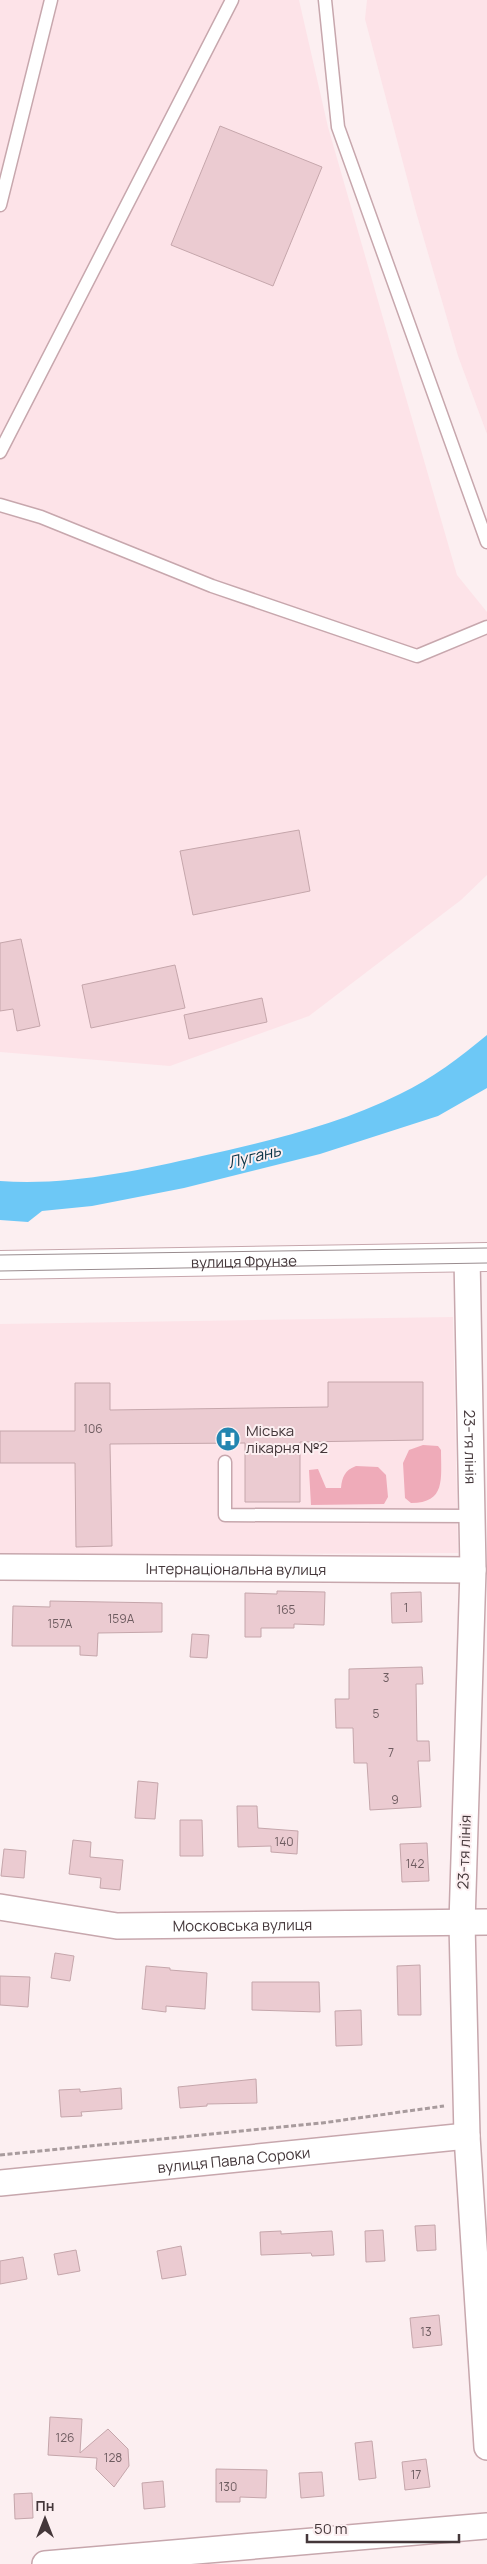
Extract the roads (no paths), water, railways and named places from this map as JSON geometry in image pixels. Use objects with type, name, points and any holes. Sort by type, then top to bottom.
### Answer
[{"type":"street","name":"вулиця Фрунзе","points":[[0,1264],[477,1257]]},
{"type":"street","name":"23-тя лінія","points":[[477,1257],[472,1516],[473,1570],[462,1923],[467,2136],[487,2447]]},
{"type":"street","name":"Інтернаціональна вулиця","points":[[0,1567],[473,1570]]},
{"type":"street","name":"Московська вулиця","points":[[0,1907],[117,1926],[487,1922]]},
{"type":"street","name":"вулиця Павла Сороки","points":[[0,2183],[467,2136]]},
{"type":"street","points":[[45,2564],[487,2526]]},
{"type":"lane","points":[[0,205],[51,0]]},
{"type":"lane","points":[[0,452],[232,0]]},
{"type":"lane","points":[[325,0],[338,126],[487,542]]},
{"type":"lane","points":[[0,505],[41,517],[212,586],[417,656],[487,627]]},
{"type":"lane","points":[[225,1462],[225,1515],[472,1516]]},
{"type":"water","name":"Лугань","points":[[487,1035],[487,1088],[438,1116],[320,1154],[184,1188],[92,1206],[42,1211],[28,1222],[0,1220],[0,1181],[51,1181],[127,1172],[177,1162],[303,1131],[352,1115],[412,1088],[445,1067]]},
{"type":"tram line","points":[[0,1255],[487,1248]]},
{"type":"tram line","points":[[0,1271],[487,1263]]},
{"type":"place","name":"Міська лікарня №2","points":[[228,1439]]}]
